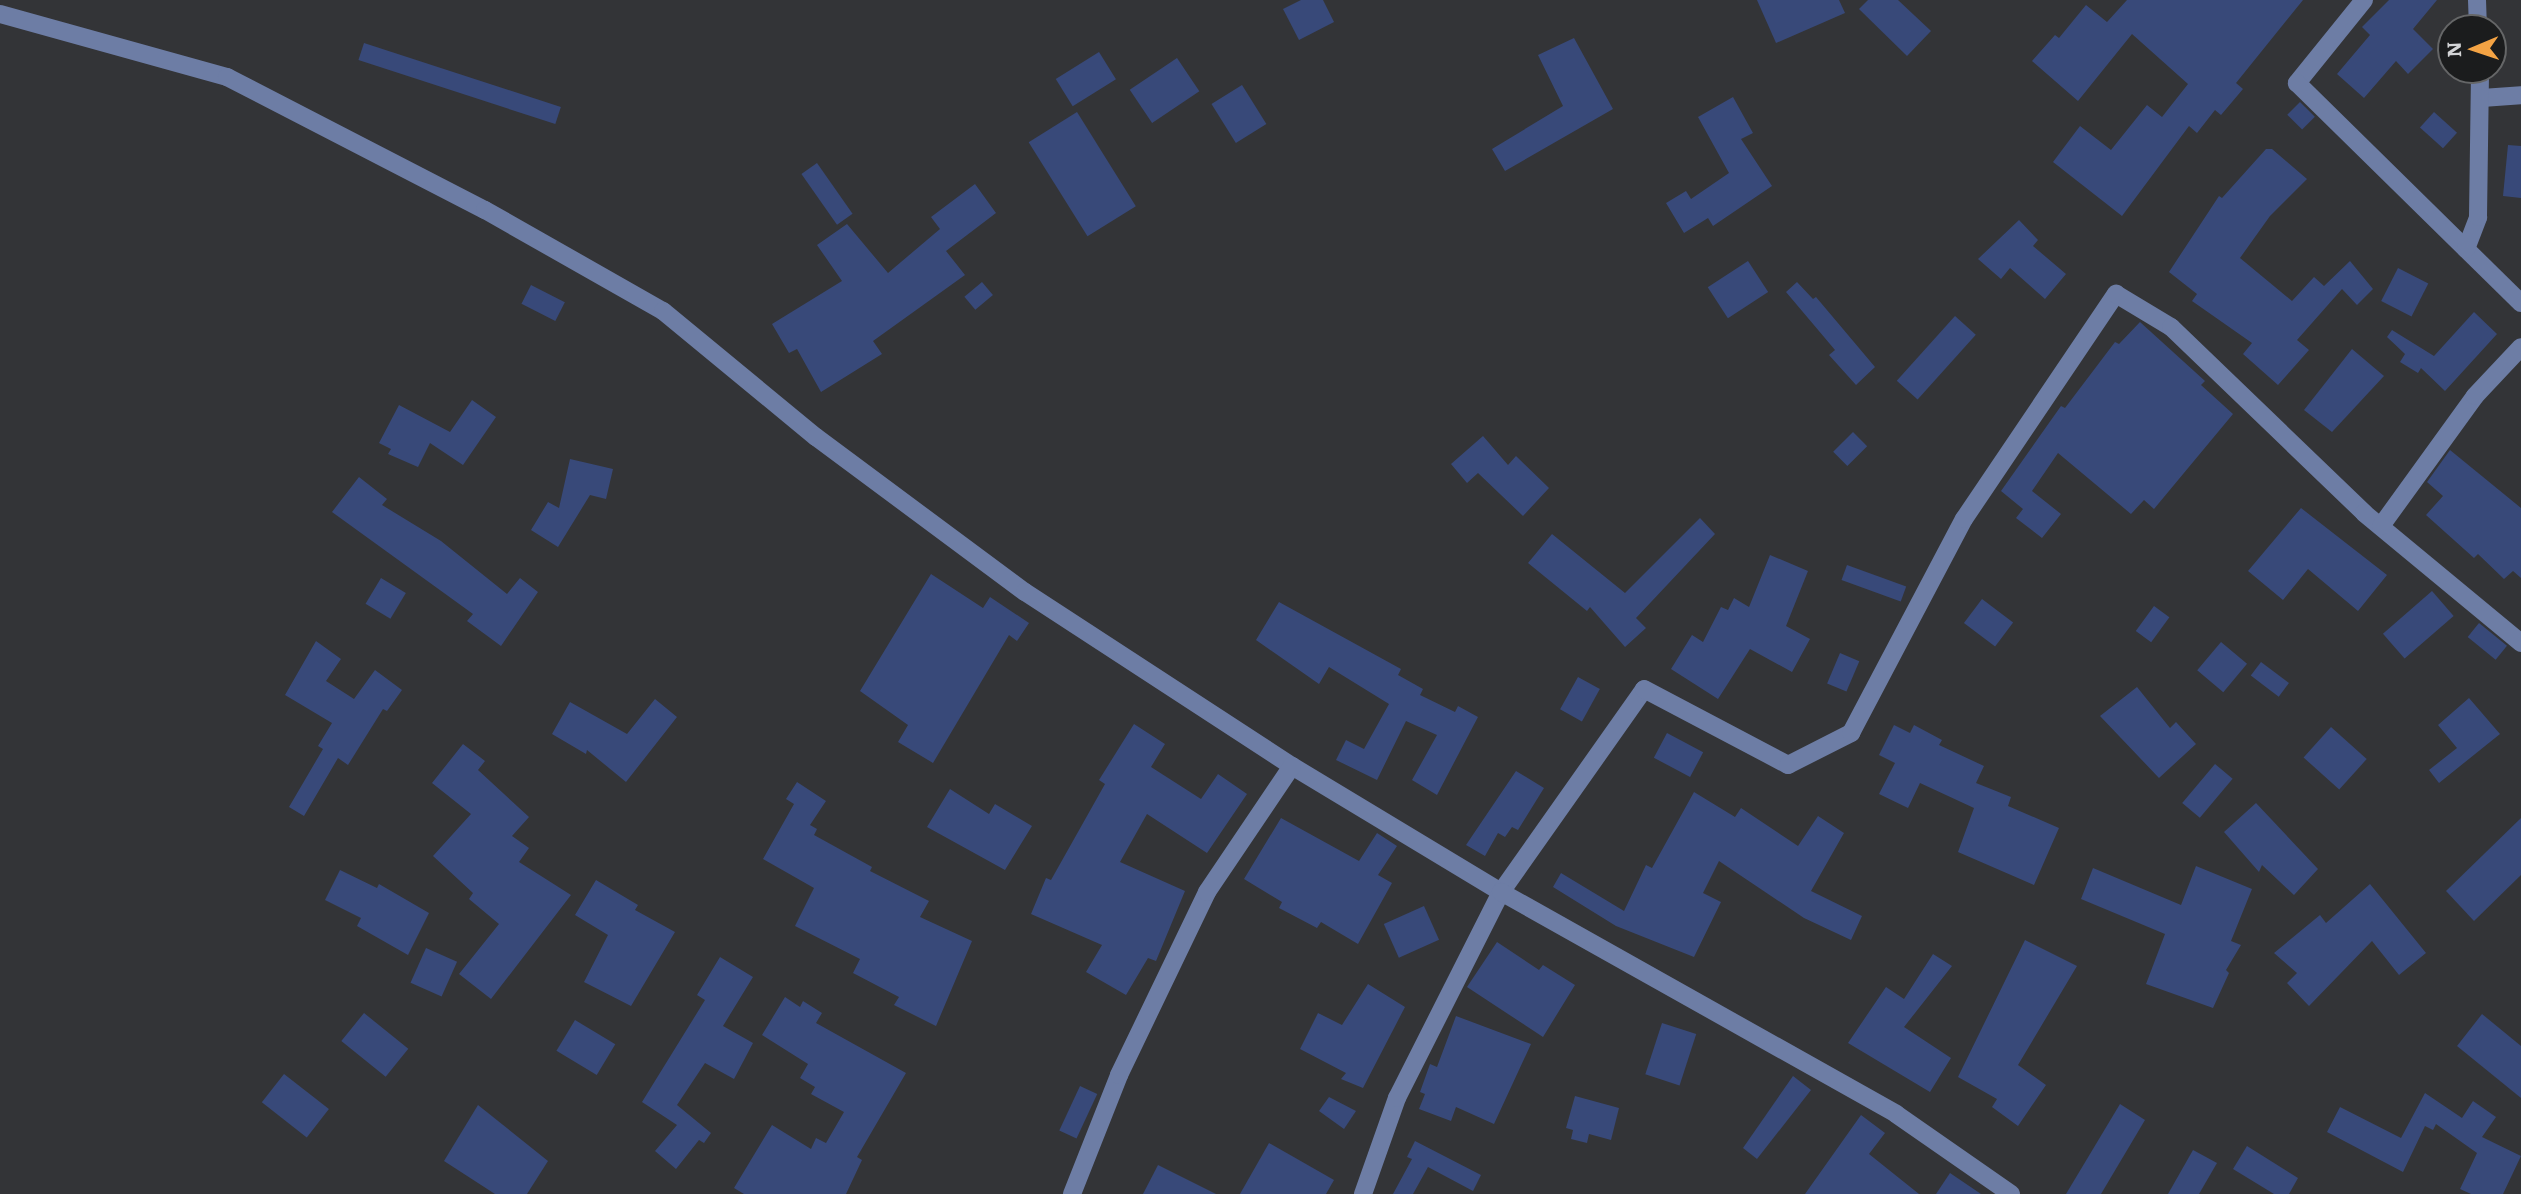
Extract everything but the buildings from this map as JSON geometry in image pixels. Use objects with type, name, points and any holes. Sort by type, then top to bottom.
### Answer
[{"type":"street","points":[[2364,0],[2297,83],[2521,303]]},
{"type":"street","points":[[0,14],[227,77],[485,210],[663,311],[816,437],[1025,592],[1292,766],[1501,892],[1896,1114],[2011,1194]]},
{"type":"street","points":[[2466,249],[2478,217],[2481,84]]},
{"type":"street","points":[[2482,98],[2521,95]]},
{"type":"street","points":[[1363,1194],[1397,1098],[1501,892],[1644,689],[1788,765],[1851,733],[1964,519],[2116,293],[2171,327],[2381,526],[2521,643]]},
{"type":"street","points":[[2381,526],[2475,396],[2521,347]]},
{"type":"street","points":[[1072,1194],[1119,1075],[1207,892],[1292,766]]}]
